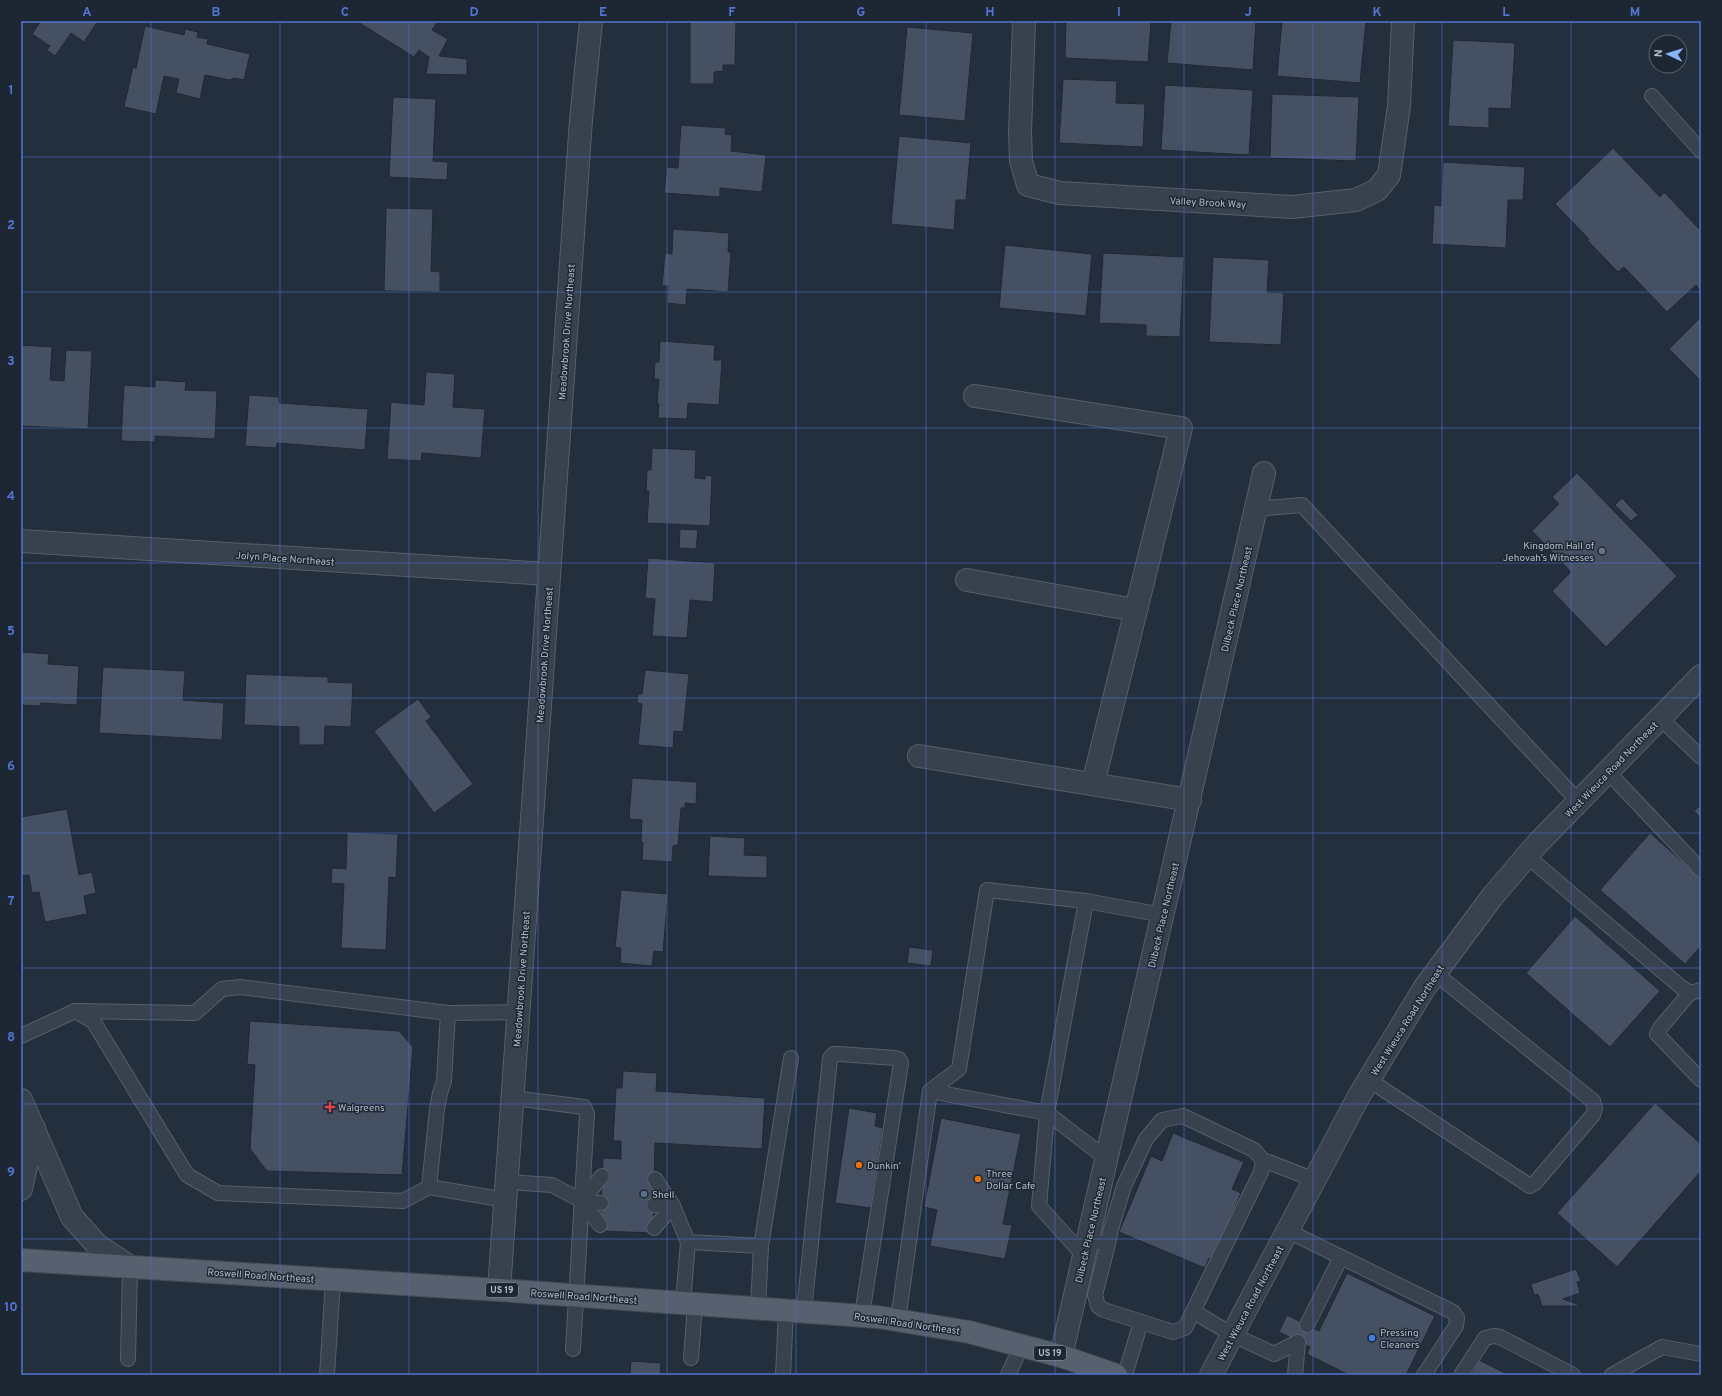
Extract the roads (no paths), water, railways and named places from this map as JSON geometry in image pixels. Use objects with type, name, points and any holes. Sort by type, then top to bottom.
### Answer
[{"type":"main road","name":"Roswell Road Northeast","points":[[21,1260],[499,1290],[862,1316],[898,1320],[969,1332],[1061,1356],[1116,1375]]},
{"type":"street","name":"Meadowbrook Drive Northeast","points":[[499,1290],[580,120],[591,21]]},
{"type":"street","name":"Valley Brook Way","points":[[1024,21],[1020,132],[1021,161],[1028,185],[1060,192],[1292,206],[1356,200],[1378,190],[1389,175],[1400,106],[1403,21]]},
{"type":"street","points":[[975,396],[1181,428],[1093,784]]},
{"type":"street","name":"Dilbeck Place Northeast","points":[[1061,1356],[1093,1247],[1107,1159],[1264,473]]},
{"type":"street","name":"Jolyn Place Northeast","points":[[21,541],[549,574]]},
{"type":"street","points":[[967,580],[1136,610]]},
{"type":"street","name":"West Wieuca Road Northeast","points":[[1212,1375],[1369,1080],[1435,974],[1492,897],[1527,856],[1701,676]]},
{"type":"street","points":[[919,756],[1190,800]]},
{"type":"street","points":[[21,1100],[72,1217],[97,1245],[130,1267]]},
{"type":"street","points":[[21,1189],[34,1128]]},
{"type":"lane","points":[[1652,96],[1701,151]]},
{"type":"lane","points":[[1256,509],[1302,505],[1579,802]]},
{"type":"lane","points":[[1660,718],[1701,757]]},
{"type":"lane","points":[[1608,772],[1701,870]]},
{"type":"lane","points":[[1527,856],[1680,987],[1696,991]]},
{"type":"lane","points":[[898,1320],[930,1091],[959,1069],[987,890],[1086,901],[1163,915]]},
{"type":"lane","points":[[1086,901],[1047,1113],[1039,1206],[1093,1247]]},
{"type":"lane","points":[[1369,1080],[1530,1186],[1535,1183],[1593,1116],[1595,1108],[1593,1101],[1435,974]]},
{"type":"lane","points":[[21,1036],[75,1011],[195,1013],[222,989],[240,987],[448,1013],[519,1012]]},
{"type":"lane","points":[[1696,991],[1660,1028],[1657,1034],[1701,1080]]},
{"type":"lane","points":[[75,1011],[93,1020],[187,1175],[218,1193],[403,1201],[429,1187],[506,1191],[552,1185],[582,1201],[601,1203]]},
{"type":"lane","points":[[429,1187],[440,1093],[444,1081],[448,1013]]},
{"type":"lane","points":[[783,1375],[795,1311],[830,1058],[834,1054],[895,1058],[899,1059],[902,1063],[862,1316]]},
{"type":"lane","points":[[758,1308],[761,1246],[791,1058]]},
{"type":"lane","points":[[930,1091],[1047,1113],[1107,1159]]},
{"type":"lane","points":[[513,1098],[584,1107],[587,1114],[573,1349]]},
{"type":"lane","points":[[1263,1160],[1261,1172],[1185,1328],[1173,1332],[1104,1310],[1098,1306],[1095,1295],[1093,1247],[1110,1229],[1124,1186],[1146,1139],[1162,1120],[1183,1116],[1254,1150],[1263,1160],[1315,1180]]},
{"type":"lane","points":[[582,1201],[602,1176]]},
{"type":"lane","points":[[655,1179],[674,1206],[688,1242],[692,1358]]},
{"type":"lane","points":[[582,1201],[600,1225]]},
{"type":"lane","points":[[654,1205],[674,1206]]},
{"type":"lane","points":[[654,1228],[674,1206]]},
{"type":"lane","points":[[1288,1231],[1453,1312],[1457,1318],[1456,1326],[1424,1375]]},
{"type":"lane","points":[[688,1242],[761,1246]]},
{"type":"lane","points":[[1307,1325],[1341,1257]]},
{"type":"lane","points":[[128,1359],[130,1267]]},
{"type":"lane","points":[[327,1375],[333,1280]]},
{"type":"lane","points":[[1194,1312],[1233,1335],[1274,1354],[1298,1342],[1295,1375]]},
{"type":"lane","points":[[1125,1375],[1141,1322]]},
{"type":"lane","points":[[1461,1375],[1485,1338],[1494,1336],[1500,1337],[1573,1375]]},
{"type":"lane","points":[[1008,1375],[1022,1345]]},
{"type":"lane","points":[[1612,1375],[1662,1347],[1701,1354]]},
{"type":"place","name":"Kingdom Hall of Jehovah’s Witnesses","points":[[1602,551]]},
{"type":"place","name":"Walgreens","points":[[330,1107]]},
{"type":"place","name":"Dunkin'","points":[[859,1165]]},
{"type":"place","name":"Three Dollar Cafe","points":[[978,1179]]},
{"type":"place","name":"Shell","points":[[644,1194]]},
{"type":"place","name":"Pressing Cleaners","points":[[1372,1338]]}]
